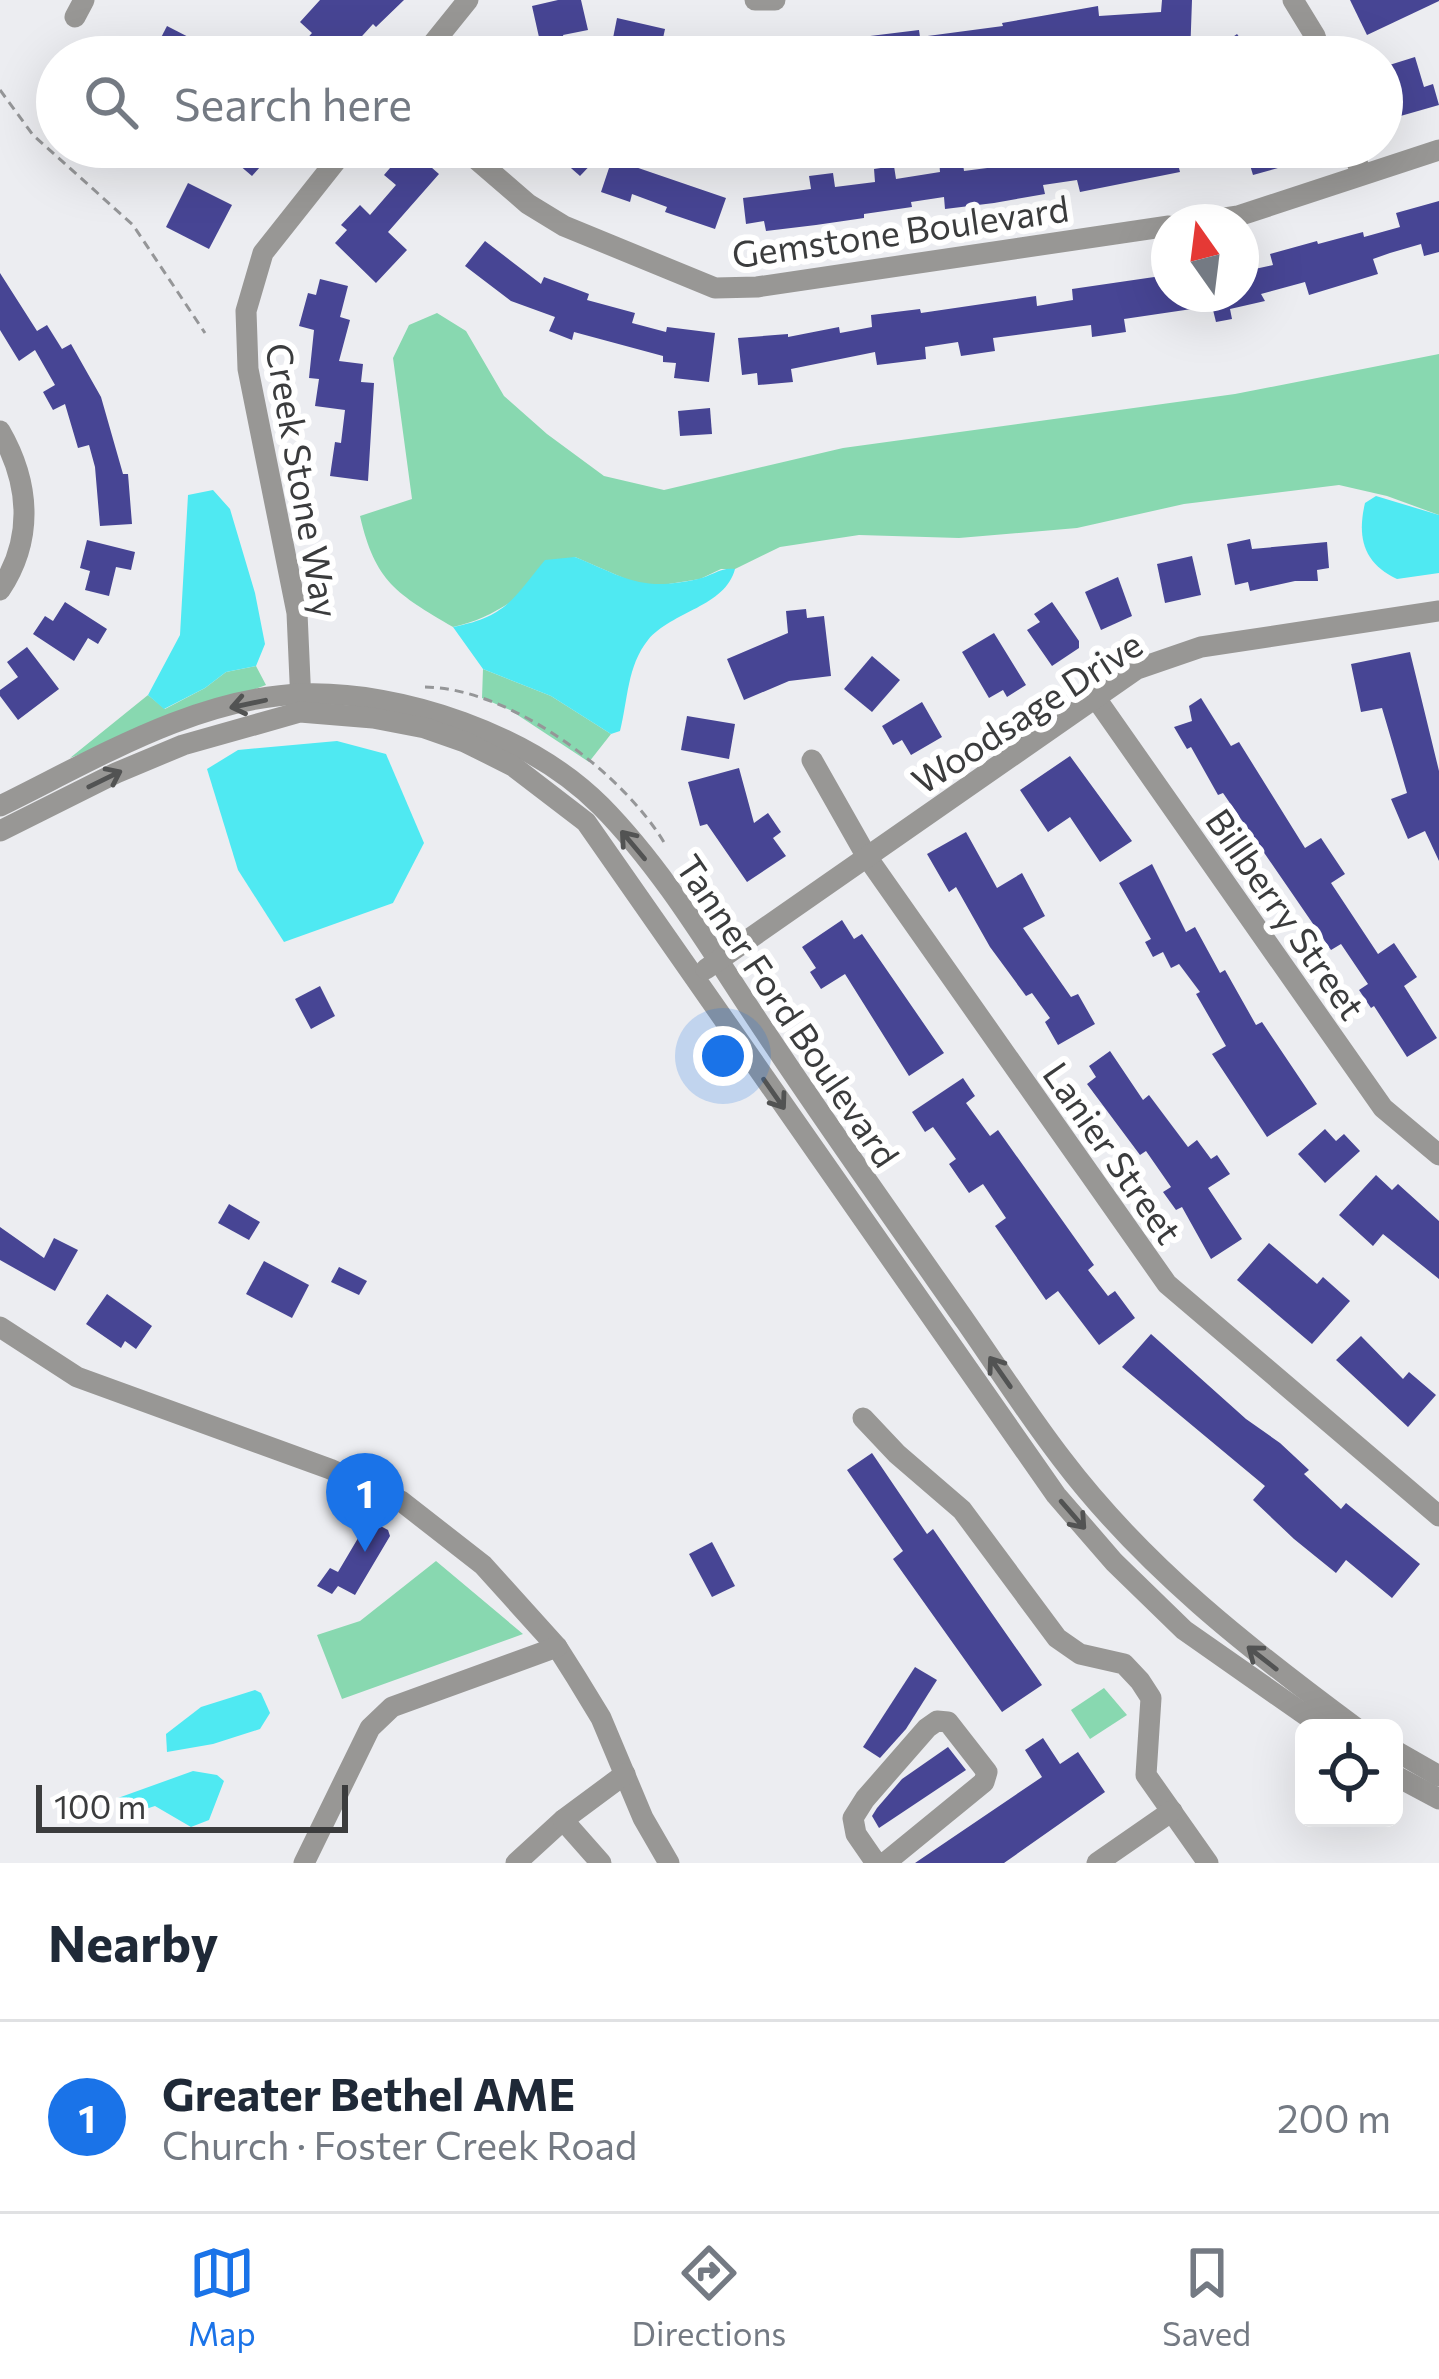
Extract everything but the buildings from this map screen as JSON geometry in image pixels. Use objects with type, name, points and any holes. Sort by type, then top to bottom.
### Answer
[{"type":"street","points":[[439,36],[468,0]]},
{"type":"street","points":[[755,0],[775,0]]},
{"type":"street","points":[[1293,0],[1315,36]]},
{"type":"street","points":[[1403,161],[1439,150]]},
{"type":"street","name":"Creek Stone Way","points":[[301,703],[297,613],[248,369],[246,311],[263,254],[329,168]]},
{"type":"street","name":"Gemstone Boulevard","points":[[486,168],[528,204],[564,226],[715,288],[757,287],[1151,229]]},
{"type":"street","points":[[1359,168],[1361,174]]},
{"type":"street","points":[[1259,209],[1380,168]]},
{"type":"street","points":[[0,431],[20,474],[26,517],[17,558],[0,590]]},
{"type":"street","name":"Woodsage Drive","points":[[694,977],[1137,669],[1201,647],[1439,611]]},
{"type":"street","name":"Billberry Street","points":[[1095,697],[1383,1108],[1439,1155]]},
{"type":"street","name":"Tanner Ford Boulevard","points":[[0,806],[164,728],[204,714],[301,703],[408,706],[479,727],[528,753],[601,806],[665,883],[1062,1460],[1167,1578],[1219,1624],[1344,1719]]},
{"type":"street","name":"Tanner Ford Boulevard","points":[[0,830],[116,773],[301,703],[425,728],[513,766],[586,822],[1056,1495],[1114,1562],[1184,1630],[1311,1719]]},
{"type":"street","name":"Lanier Street","points":[[812,760],[867,857],[1167,1284],[1439,1516]]},
{"type":"street","points":[[0,1327],[77,1377],[330,1469],[401,1501],[483,1565],[557,1647],[601,1718],[669,1863]]},
{"type":"street","points":[[863,1418],[962,1510],[1057,1639],[1080,1654],[1124,1664],[1140,1681],[1151,1698],[1146,1775],[1208,1863]]},
{"type":"street","points":[[304,1863],[370,1728],[392,1707],[557,1647]]},
{"type":"street","points":[[876,1863],[856,1834],[853,1818],[927,1728],[937,1721],[948,1722],[987,1772],[984,1782],[885,1863]]},
{"type":"street","points":[[1403,1755],[1439,1776]]},
{"type":"street","points":[[516,1863],[625,1774]]},
{"type":"street","points":[[1403,1780],[1439,1798]]},
{"type":"street","points":[[1097,1863],[1172,1811]]},
{"type":"street","points":[[563,1820],[601,1863]]},
{"type":"path","points":[[0,90],[36,138]]},
{"type":"path","points":[[70,168],[134,225],[205,333]]},
{"type":"green space","points":[[437,313],[466,331],[504,396],[547,434],[604,476],[664,490],[843,448],[1235,394],[1439,354],[1439,515],[1339,485],[1184,504],[1077,528],[959,538],[859,535],[780,547],[735,569],[656,586],[642,586],[575,557],[502,607],[453,627],[391,584],[373,557],[360,516],[412,499],[393,358],[409,325]]},
{"type":"green space","points":[[256,666],[266,685],[70,758],[148,695],[165,709],[226,672]]},
{"type":"green space","points":[[483,669],[551,696],[611,734],[589,762],[510,710],[482,698]]},
{"type":"green space","points":[[436,1561],[523,1634],[342,1699],[317,1635],[360,1621]]},
{"type":"green space","points":[[1104,1688],[1127,1715],[1090,1739],[1071,1710]]},
{"type":"water","points":[[213,490],[230,509],[265,644],[256,666],[226,672],[164,709],[148,695],[180,635],[188,495]]},
{"type":"water","points":[[1376,496],[1439,515],[1439,573],[1397,579],[1370,557],[1362,527],[1365,503]]},
{"type":"water","points":[[575,557],[647,583],[678,583],[735,569],[721,592],[648,640],[632,672],[620,731],[611,734],[551,696],[483,669],[453,627],[497,612],[545,560]]},
{"type":"water","points":[[337,741],[386,754],[424,843],[393,903],[284,942],[238,870],[207,769],[238,750]]},
{"type":"water","points":[[255,1690],[270,1713],[260,1729],[167,1752],[166,1734],[201,1707]]},
{"type":"water","points":[[193,1771],[224,1781],[209,1820],[191,1827],[155,1806],[121,1817],[116,1810],[118,1798]]},
{"type":"place","name":"Greater Bethel AME","points":[[365,1552]]}]
